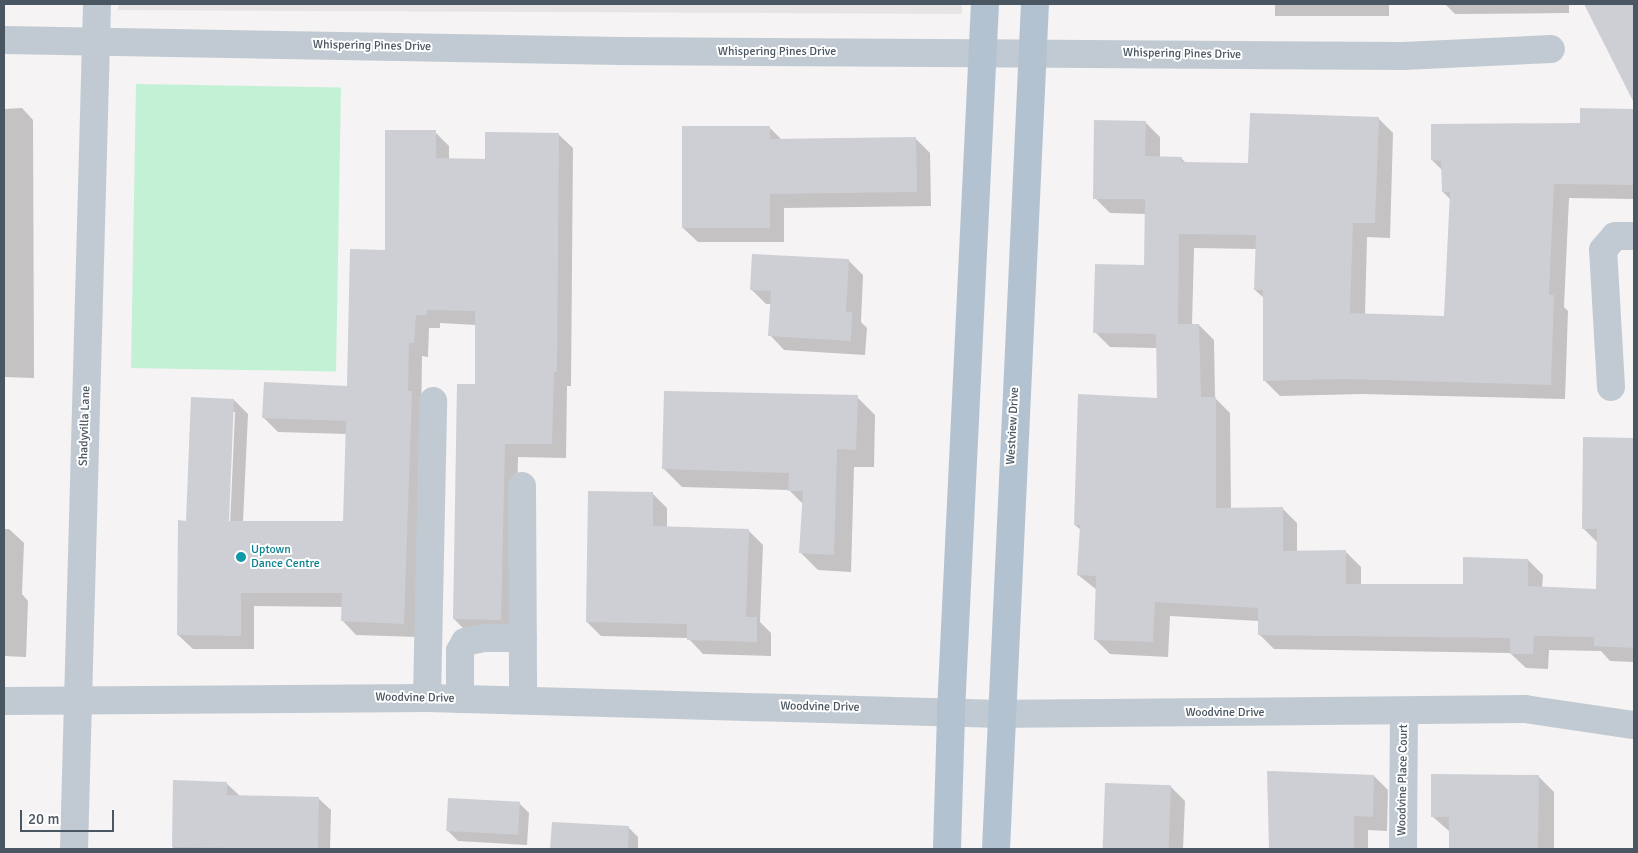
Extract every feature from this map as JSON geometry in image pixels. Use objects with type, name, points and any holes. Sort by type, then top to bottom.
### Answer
[{"type":"main road","points":[[947,849],[951,710],[985,4]]},
{"type":"main road","name":"Westview Drive","points":[[996,849],[1035,4]]},
{"type":"street","name":"Shadyvilla Lane","points":[[74,849],[97,4]]},
{"type":"street","name":"Whispering Pines Drive","points":[[4,40],[621,52],[1033,52],[1403,56],[1551,49]]},
{"type":"street","points":[[1611,387],[1603,250],[1615,236],[1634,236]]},
{"type":"street","points":[[427,698],[433,401]]},
{"type":"street","points":[[522,486],[523,700]]},
{"type":"street","points":[[460,699],[460,651],[465,642],[484,638],[523,638]]},
{"type":"street","name":"Woodvine Drive","points":[[4,701],[77,702],[427,698],[951,710],[1001,714],[1404,712],[1525,709],[1634,725]]},
{"type":"street","name":"Woodvine Place Court","points":[[1403,849],[1404,712]]},
{"type":"shaded area","points":[[118,4],[962,4],[962,14],[118,10]]},
{"type":"green space","points":[[136,84],[341,88],[336,372],[131,368]]},
{"type":"building","points":[[1584,4],[1634,4],[1634,103]]},
{"type":"building","points":[[1580,108],[1634,109],[1634,185],[1554,184],[1549,295],[1554,295],[1551,385],[1345,379],[1263,381],[1263,290],[1254,290],[1256,235],[1179,234],[1178,324],[1199,324],[1201,397],[1216,397],[1216,508],[1283,507],[1283,551],[1346,550],[1346,584],[1463,584],[1463,557],[1528,559],[1528,586],[1596,589],[1597,529],[1582,529],[1583,437],[1634,438],[1634,648],[1594,646],[1594,637],[1534,636],[1533,654],[1510,654],[1510,638],[1258,635],[1258,608],[1155,602],[1153,642],[1094,640],[1096,576],[1077,575],[1080,525],[1074,525],[1078,394],[1157,398],[1156,334],[1093,333],[1095,264],[1144,265],[1145,199],[1093,199],[1094,120],[1146,121],[1145,156],[1182,157],[1181,162],[1248,163],[1250,113],[1379,117],[1375,223],[1353,223],[1350,313],[1444,316],[1450,192],[1442,192],[1441,161],[1431,160],[1431,124],[1580,123]]},
{"type":"building","points":[[682,126],[770,126],[770,139],[916,137],[917,192],[770,194],[770,228],[682,228]]},
{"type":"building","points":[[385,130],[436,130],[436,158],[485,159],[485,132],[559,133],[557,372],[554,372],[552,444],[505,444],[501,620],[453,619],[457,384],[475,384],[475,311],[427,310],[427,315],[416,315],[414,343],[409,343],[408,391],[412,391],[404,624],[341,621],[342,593],[241,593],[241,636],[177,635],[178,520],[186,521],[191,397],[234,399],[229,521],[343,521],[346,421],[262,418],[264,382],[347,386],[350,249],[385,250]]},
{"type":"building","points":[[752,254],[849,259],[846,312],[852,312],[851,341],[768,336],[771,291],[750,290]]},
{"type":"building","points":[[664,391],[858,395],[856,450],[837,449],[834,555],[799,553],[803,491],[788,491],[789,473],[662,469]]},
{"type":"building","points":[[588,491],[653,492],[653,526],[749,529],[746,617],[757,617],[757,642],[687,640],[687,624],[586,622]]},
{"type":"building","points":[[1267,771],[1374,775],[1373,817],[1354,816],[1354,849],[1269,849]]},
{"type":"building","points":[[1431,774],[1539,775],[1538,849],[1449,849],[1449,817],[1431,817]]},
{"type":"building","points":[[173,780],[227,782],[227,795],[319,797],[318,849],[172,847]]},
{"type":"building","points":[[1105,783],[1171,785],[1169,849],[1103,849]]},
{"type":"building","points":[[448,798],[520,802],[518,835],[446,831]]},
{"type":"building","points":[[552,822],[629,826],[628,849],[550,849]]},
{"type":"place","name":"Uptown Dance Centre","points":[[241,557]]}]
